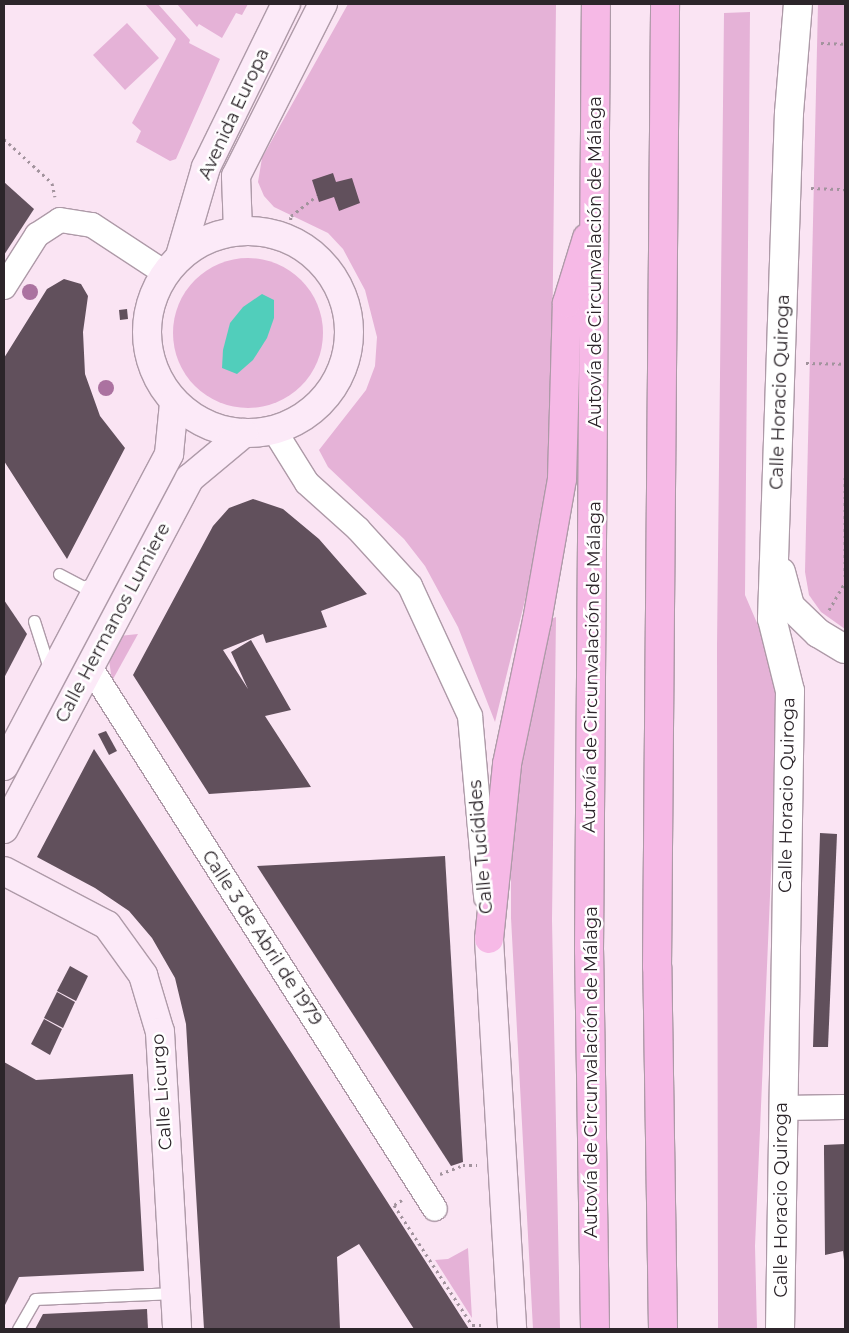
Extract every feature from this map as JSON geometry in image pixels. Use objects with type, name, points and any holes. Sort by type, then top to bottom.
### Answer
[{"type":"highway","name":"Autovía de Circunvalación de Málaga","points":[[595,1329],[589,940],[596,208],[596,4]]},
{"type":"highway","points":[[663,1329],[657,957],[664,4]]},
{"type":"highway","points":[[489,939],[506,764],[537,621],[562,479],[567,303],[596,208]]},
{"type":"main road","name":"Avenida Europa","points":[[174,403],[161,385],[150,359],[146,329],[152,300],[173,265],[206,167],[286,4]]},
{"type":"main road","name":"Avenida Europa","points":[[238,231],[236,176],[323,4]]},
{"type":"main road","points":[[173,265],[207,239],[238,231],[264,232],[290,239],[313,254],[337,282],[348,317],[347,353],[333,387],[308,414],[274,430],[244,433],[207,424],[174,403]]},
{"type":"main road","name":"Calle Hermanos Lumiere","points":[[4,766],[105,579],[169,454],[174,403]]},
{"type":"main road","name":"Calle Hermanos Lumiere","points":[[4,829],[190,478],[244,433]]},
{"type":"main road","name":"Calle Licurgo","points":[[4,871],[107,925],[143,975],[160,1032],[177,1329]]},
{"type":"main road","name":"Calle Tucídides","points":[[489,939],[512,1328]]},
{"type":"street","name":"Calle Horacio Quiroga","points":[[786,4],[789,112]]},
{"type":"street","name":"Calle Horacio Quiroga","points":[[780,1329],[790,691],[772,619],[789,112],[798,4]]},
{"type":"street","points":[[4,287],[37,236],[60,220],[92,225],[173,265]]},
{"type":"street","name":"Calle Tucídides","points":[[274,430],[307,483],[358,529],[410,586],[470,716],[489,939]]},
{"type":"street","points":[[775,546],[790,606],[818,633],[845,649]]},
{"type":"street","name":"Calle 3 de Abril de 1979","points":[[90,667],[435,1209]]},
{"type":"street","points":[[782,1108],[845,1107]]},
{"type":"lane","points":[[59,574],[84,587],[105,579]]},
{"type":"lane","points":[[34,620],[52,679]]},
{"type":"lane","points":[[18,1329],[35,1299],[175,1293]]},
{"type":"path","points":[[812,42],[845,44]]},
{"type":"path","points":[[4,139],[52,183],[60,220]]},
{"type":"path","points":[[808,188],[845,189]]},
{"type":"path","points":[[290,239],[290,216],[317,196]]},
{"type":"path","points":[[805,363],[845,364]]},
{"type":"path","points":[[845,477],[845,577]]},
{"type":"path","points":[[826,616],[845,582]]},
{"type":"path","points":[[502,1164],[463,1165],[446,1170],[394,1205],[472,1325],[512,1328]]},
{"type":"shaded area","points":[[145,4],[158,4],[190,40],[189,43],[220,59],[176,159],[170,161],[136,142],[141,131],[132,123],[176,39]]},
{"type":"shaded area","points":[[177,4],[248,4],[242,15],[236,13],[222,38],[199,24],[197,27]]},
{"type":"shaded area","points":[[348,4],[556,4],[551,453],[540,539],[495,722],[458,627],[425,566],[404,539],[328,467],[319,450],[366,390],[375,366],[377,337],[365,290],[343,249],[328,233],[274,207],[264,196],[258,182],[262,158]]},
{"type":"shaded area","points":[[818,4],[845,4],[845,629],[821,612],[809,595],[805,572]]},
{"type":"shaded area","points":[[750,12],[745,595],[766,644],[778,684],[777,733],[755,1246],[757,1329],[718,1329],[717,646],[724,13]]},
{"type":"shaded area","points":[[127,23],[159,58],[125,90],[93,55]]},
{"type":"shaded area","points":[[248,258],[277,264],[301,280],[317,304],[323,333],[317,362],[301,386],[277,402],[248,408],[219,402],[195,386],[179,362],[173,333],[179,304],[195,280],[219,264]]},
{"type":"shaded area","points":[[262,294],[274,300],[274,318],[267,338],[253,360],[237,374],[222,368],[223,350],[230,323],[243,307]]},
{"type":"shaded area","points":[[556,617],[552,920],[560,1329],[533,1329],[511,918],[511,790],[551,619]]},
{"type":"shaded area","points":[[138,634],[112,681],[108,653],[119,636]]},
{"type":"shaded area","points":[[468,1248],[472,1318],[435,1260],[448,1259]]},
{"type":"building","points":[[333,173],[336,182],[352,178],[360,203],[339,211],[334,197],[319,202],[312,180]]},
{"type":"building","points":[[4,182],[34,209],[4,255]]},
{"type":"building","points":[[64,279],[81,284],[88,296],[83,332],[85,374],[100,416],[125,448],[67,559],[4,461],[4,358],[47,289]]},
{"type":"building","points":[[127,309],[128,319],[120,320],[119,310]]},
{"type":"building","points":[[253,499],[283,509],[319,539],[367,594],[321,611],[327,627],[266,643],[263,634],[223,650],[248,689],[231,652],[251,640],[291,710],[265,716],[311,787],[209,794],[133,675],[213,526],[229,508]]},
{"type":"building","points":[[4,600],[27,634],[4,678]]},
{"type":"building","points":[[106,731],[117,751],[109,755],[98,734]]},
{"type":"building","points":[[94,749],[469,1329],[414,1329],[359,1244],[337,1257],[340,1329],[204,1329],[186,1024],[175,978],[152,938],[129,911],[95,888],[37,857]]},
{"type":"building","points":[[820,833],[837,834],[828,1047],[813,1047]]},
{"type":"building","points":[[445,856],[463,1162],[451,1166],[257,866]]},
{"type":"building","points":[[70,966],[88,976],[76,1001],[57,991]]},
{"type":"building","points":[[57,992],[75,1002],[63,1028],[44,1018]]},
{"type":"building","points":[[44,1019],[62,1029],[50,1055],[31,1044]]},
{"type":"building","points":[[4,1062],[36,1080],[133,1074],[144,1271],[19,1277],[4,1307]]},
{"type":"building","points":[[845,1144],[844,1260],[843,1251],[825,1255],[824,1145]]},
{"type":"building","points":[[147,1309],[148,1329],[35,1329],[43,1314]]}]
